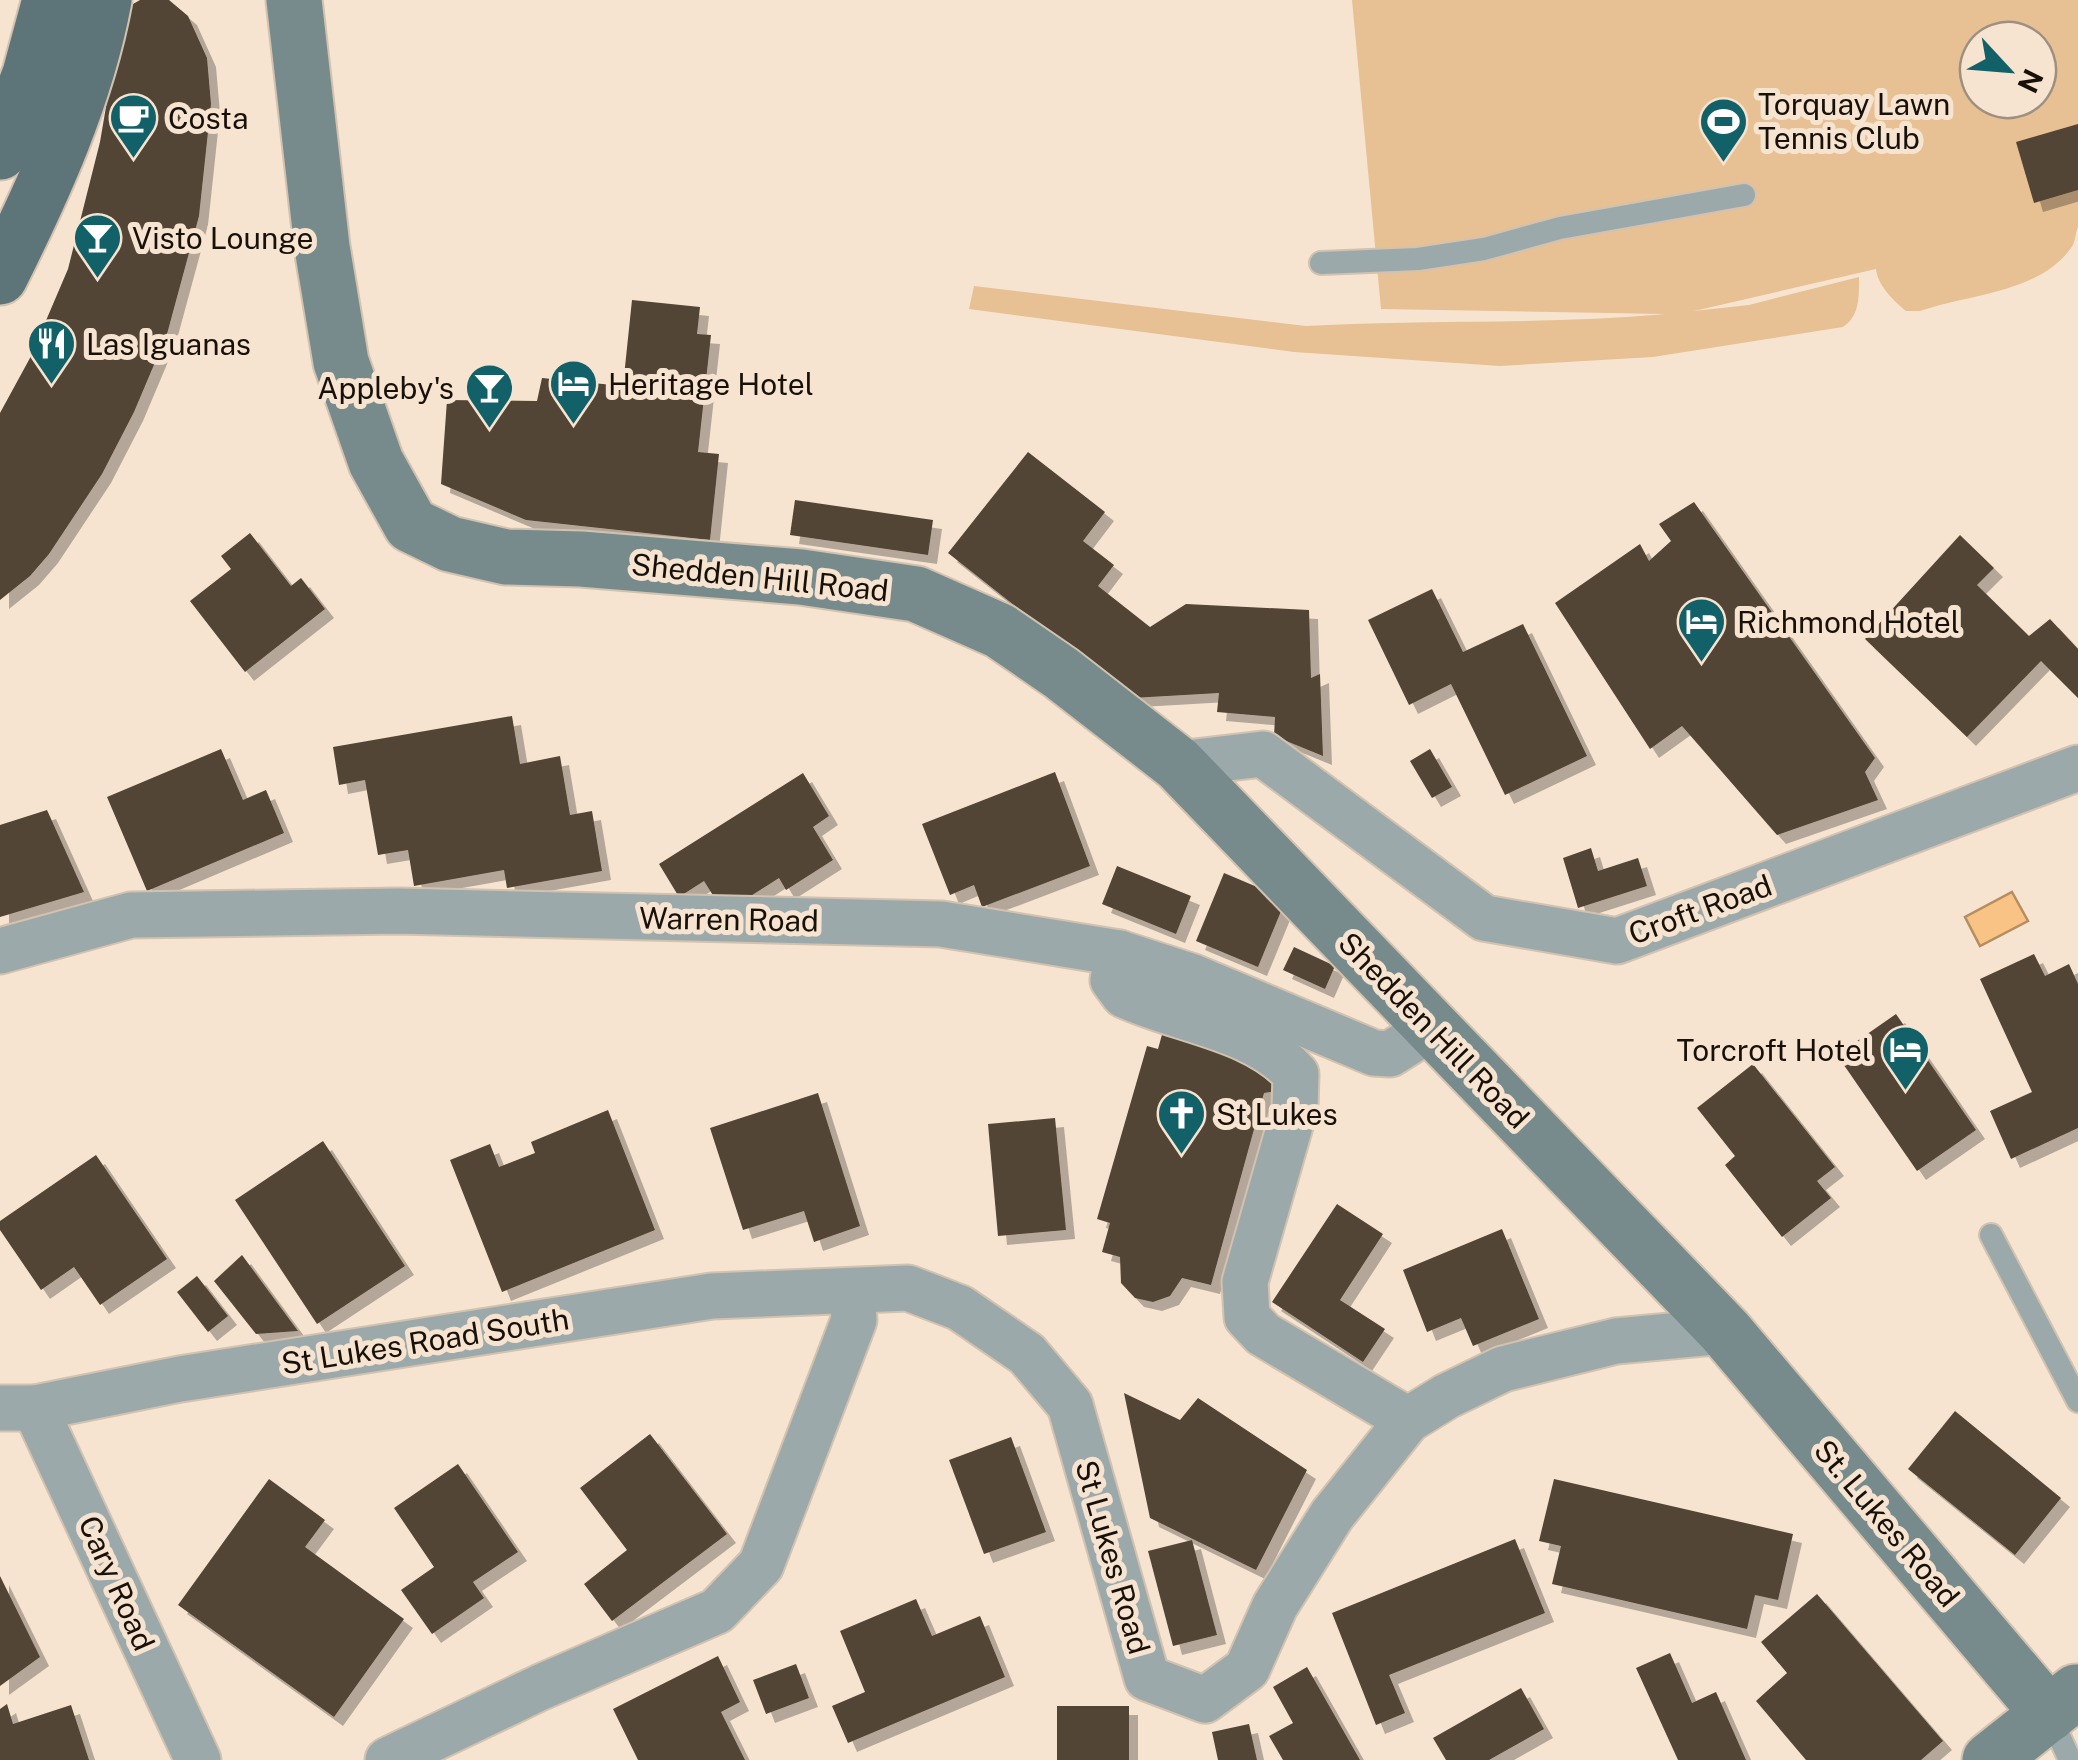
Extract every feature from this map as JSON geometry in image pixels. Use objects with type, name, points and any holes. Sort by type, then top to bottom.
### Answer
[{"type":"main road","points":[[0,152],[30,74],[50,0]]},
{"type":"main road","points":[[0,278],[40,194],[100,20]]},
{"type":"street","name":"Shedden Hill Road","points":[[294,0],[322,247],[340,362],[376,462],[411,525],[450,544],[506,557],[801,577],[916,594],[1000,631],[1178,764],[1725,1332]]},
{"type":"street","name":"Croft Road","points":[[1178,764],[1262,754],[1484,918],[1617,941],[2078,768]]},
{"type":"street","name":"Warren Road","points":[[0,951],[131,915],[398,911],[941,924],[1119,954],[1193,977],[1374,1054],[1390,1054],[1433,1027]]},
{"type":"street","points":[[1119,954],[1113,980],[1124,995],[1279,1054],[1296,1074],[1295,1108],[1245,1282],[1247,1317],[1263,1334],[1408,1420]]},
{"type":"street","name":"St Lukes Road","points":[[852,1292],[908,1288],[960,1308],[1027,1354],[1070,1405],[1147,1678],[1205,1700],[1247,1669],[1275,1606],[1332,1515],[1408,1420],[1503,1369],[1616,1341],[1725,1332]]},
{"type":"street","points":[[388,1760],[541,1687],[716,1611],[762,1565],[854,1320],[852,1292]]},
{"type":"street","name":"St Lukes Road South","points":[[17,1408],[712,1296],[852,1292]]},
{"type":"street","name":"St. Lukes Road","points":[[1725,1332],[2069,1728]]},
{"type":"street","name":"Cary Road","points":[[17,1408],[70,1478],[198,1760]]},
{"type":"street","points":[[1990,1760],[2069,1728]]},
{"type":"lane","points":[[1321,263],[1418,259],[1484,249],[1560,228],[1744,195]]},
{"type":"lane","points":[[1991,1236],[2078,1401]]},
{"type":"shaded area","name":"Torquay Lawn Tennis Club","points":[[1352,0],[2078,0],[2075,240],[2057,263],[2041,274],[2002,290],[1906,311],[1883,287],[1876,269],[1694,311],[1749,305],[1859,277],[1856,311],[1843,327],[1653,357],[1500,366],[1294,352],[969,309],[974,286],[1306,326],[1666,314],[1381,309]]},
{"type":"shaded area","points":[[2012,892],[2028,921],[1980,946],[1965,917]]},
{"type":"building","points":[[140,0],[169,0],[188,16],[207,58],[211,104],[199,216],[167,334],[102,474],[49,554],[30,576],[0,600],[0,413],[30,358],[68,269],[100,142],[120,25]]},
{"type":"building","points":[[2078,124],[2078,190],[2034,203],[2016,142]]},
{"type":"building","name":"Heritage Hotel","points":[[632,300],[700,307],[697,334],[711,335],[698,452],[719,454],[710,540],[526,520],[441,484],[447,400],[537,401],[542,378],[623,386]]},
{"type":"building","points":[[1028,452],[1105,512],[1083,541],[1114,565],[1098,586],[1150,627],[1186,604],[1309,610],[1311,678],[1320,674],[1323,756],[1274,736],[1275,717],[1217,712],[1219,693],[1132,698],[948,553]]},
{"type":"building","points":[[795,500],[933,520],[928,555],[790,535]]},
{"type":"building","name":"Richmond Hotel","points":[[1694,502],[1875,758],[1865,772],[1878,800],[1777,835],[1682,726],[1650,749],[1555,603],[1640,544],[1649,561],[1671,541],[1659,524]]},
{"type":"building","points":[[250,533],[291,586],[301,578],[325,609],[245,672],[190,601],[231,569],[221,556]]},
{"type":"building","points":[[1960,535],[1994,568],[1977,585],[2029,636],[2050,619],[2078,649],[2078,698],[2041,661],[1967,737],[1865,639]]},
{"type":"building","points":[[1432,589],[1463,652],[1523,624],[1587,756],[1505,795],[1451,684],[1409,705],[1368,620]]},
{"type":"building","points":[[512,716],[520,764],[560,756],[570,815],[592,811],[602,871],[507,888],[504,870],[414,886],[408,850],[378,855],[365,780],[339,785],[333,747]]},
{"type":"building","points":[[221,749],[243,800],[266,790],[284,833],[147,891],[107,797]]},
{"type":"building","points":[[1430,749],[1452,787],[1432,798],[1410,761]]},
{"type":"building","points":[[1055,772],[1090,866],[982,907],[974,885],[950,895],[922,824]]},
{"type":"building","points":[[803,773],[829,816],[813,827],[833,860],[786,890],[779,878],[724,913],[704,881],[679,897],[659,864]]},
{"type":"building","points":[[47,810],[84,892],[0,917],[0,825]]},
{"type":"building","points":[[1591,848],[1598,871],[1638,858],[1647,886],[1578,908],[1563,858]]},
{"type":"building","points":[[1117,866],[1191,896],[1176,934],[1102,904]]},
{"type":"building","points":[[1224,873],[1286,899],[1258,967],[1196,941]]},
{"type":"building","points":[[1294,947],[1335,966],[1325,989],[1283,970]]},
{"type":"building","points":[[2034,954],[2045,976],[2069,964],[2078,984],[2078,1128],[2011,1159],[1990,1111],[2032,1092],[1980,979]]},
{"type":"building","name":"Torcroft Hotel","points":[[1896,1014],[1976,1130],[1917,1171],[1837,1055]]},
{"type":"building","name":"St Lukes","points":[[1163,1031],[1275,1063],[1278,1091],[1264,1093],[1211,1285],[1182,1278],[1170,1296],[1153,1302],[1135,1298],[1121,1283],[1120,1257],[1102,1252],[1110,1223],[1097,1219],[1147,1046],[1158,1049]]},
{"type":"building","points":[[1753,1064],[1835,1167],[1817,1181],[1831,1198],[1782,1237],[1725,1165],[1735,1156],[1697,1108]]},
{"type":"building","points":[[818,1093],[860,1226],[814,1242],[804,1211],[743,1230],[710,1128]]},
{"type":"building","points":[[608,1110],[655,1230],[502,1292],[450,1160],[490,1144],[499,1167],[535,1153],[531,1142]]},
{"type":"building","points":[[1055,1118],[1066,1230],[998,1236],[988,1124]]},
{"type":"building","points":[[323,1141],[405,1266],[317,1324],[235,1200]]},
{"type":"building","points":[[96,1155],[167,1259],[100,1305],[74,1267],[41,1290],[0,1230],[0,1221]]},
{"type":"building","points":[[1337,1204],[1383,1234],[1340,1300],[1385,1329],[1363,1362],[1272,1302]]},
{"type":"building","points":[[1502,1229],[1539,1319],[1473,1346],[1461,1318],[1427,1332],[1403,1270]]},
{"type":"building","points":[[242,1255],[298,1331],[256,1334],[214,1281]]},
{"type":"building","points":[[197,1276],[228,1316],[208,1332],[177,1292]]},
{"type":"building","points":[[1124,1393],[1180,1420],[1198,1398],[1307,1470],[1256,1570],[1150,1518]]},
{"type":"building","points":[[1955,1411],[2061,1498],[2015,1555],[1908,1469]]},
{"type":"building","points":[[650,1434],[727,1534],[612,1621],[584,1584],[627,1550],[580,1488]]},
{"type":"building","points":[[1011,1437],[1046,1532],[984,1554],[949,1460]]},
{"type":"building","points":[[458,1464],[518,1552],[473,1582],[484,1598],[432,1634],[401,1590],[434,1567],[394,1508]]},
{"type":"building","points":[[269,1479],[325,1520],[305,1547],[404,1619],[334,1717],[178,1605]]},
{"type":"building","points":[[1554,1479],[1793,1534],[1778,1600],[1755,1595],[1747,1629],[1552,1584],[1561,1546],[1539,1541]]},
{"type":"building","points":[[1515,1539],[1545,1613],[1389,1675],[1405,1713],[1376,1725],[1332,1613]]},
{"type":"building","points":[[1192,1540],[1217,1635],[1173,1646],[1148,1551]]},
{"type":"building","points":[[0,1576],[40,1657],[0,1686]]},
{"type":"building","points":[[1817,1594],[1943,1741],[1921,1760],[1806,1760],[1756,1701],[1787,1673],[1761,1642]]},
{"type":"building","points":[[916,1599],[932,1636],[980,1616],[1005,1677],[848,1743],[832,1706],[865,1692],[840,1631]]},
{"type":"building","points":[[1670,1653],[1692,1703],[1716,1692],[1746,1760],[1678,1760],[1636,1668]]},
{"type":"building","points":[[718,1656],[740,1702],[721,1712],[745,1760],[638,1760],[613,1709]]},
{"type":"building","points":[[796,1664],[809,1698],[766,1714],[753,1680]]},
{"type":"building","points":[[1307,1667],[1360,1760],[1283,1760],[1269,1736],[1293,1723],[1273,1687]]},
{"type":"building","points":[[1521,1688],[1544,1729],[1489,1760],[1446,1760],[1433,1738]]},
{"type":"building","points":[[7,1704],[13,1724],[71,1705],[89,1760],[0,1760],[0,1709]]},
{"type":"building","points":[[1057,1706],[1129,1706],[1129,1760],[1057,1760]]},
{"type":"building","points":[[1249,1724],[1257,1760],[1218,1760],[1212,1732]]},
{"type":"place","name":"Costa","points":[[133,160]]},
{"type":"place","name":"Torquay Lawn Tennis Club","points":[[1723,164]]},
{"type":"place","name":"Visto Lounge","points":[[97,280]]},
{"type":"place","name":"Las Iguanas","points":[[51,386]]},
{"type":"place","name":"Heritage Hotel","points":[[573,426]]},
{"type":"place","name":"Appleby's","points":[[489,430]]},
{"type":"place","name":"Richmond Hotel","points":[[1702,664]]},
{"type":"place","name":"Torcroft Hotel","points":[[1906,1092]]},
{"type":"place","name":"St Lukes","points":[[1181,1156]]}]
